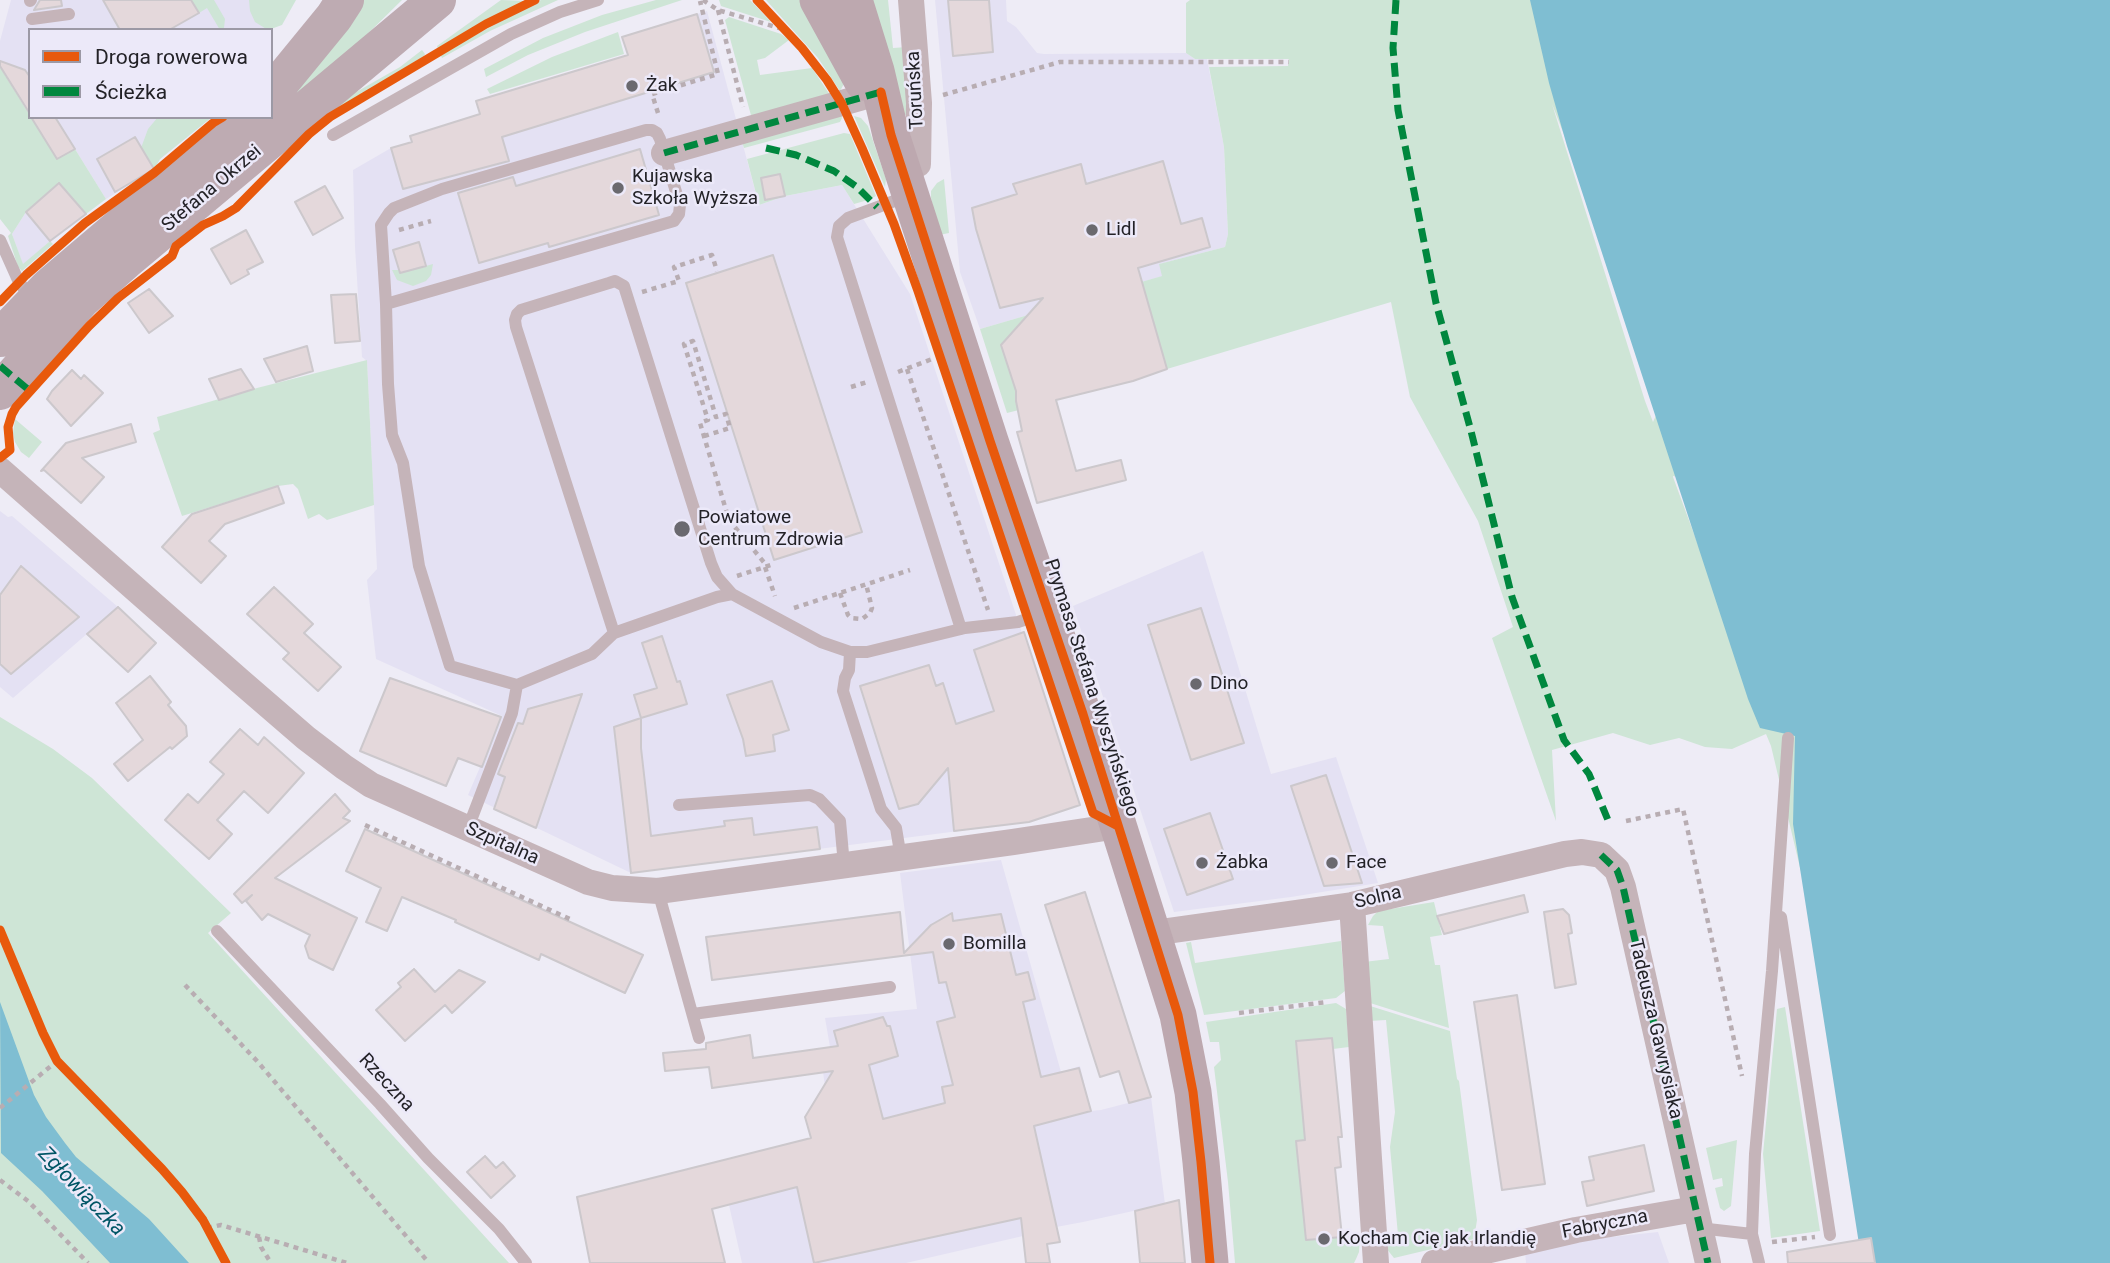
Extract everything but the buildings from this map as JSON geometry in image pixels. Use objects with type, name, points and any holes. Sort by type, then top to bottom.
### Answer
[{"type":"main road","points":[[273,92],[334,18],[345,0]]},
{"type":"main road","name":"Stefana Okrzei","points":[[0,391],[80,300],[437,0]]},
{"type":"main road","name":"Prymasa Stefana Wyszyńskiego","points":[[818,0],[876,94]]},
{"type":"main road","name":"Prymasa Stefana Wyszyńskiego","points":[[854,0],[876,94],[908,183],[1178,1015],[1201,1162],[1210,1263]]},
{"type":"main road","name":"Stefana Okrzei","points":[[0,338],[33,303],[247,119]]},
{"type":"street","name":"Toruńska","points":[[908,183],[918,163],[919,129],[911,0]]},
{"type":"street","points":[[661,143],[749,130],[876,94]]},
{"type":"street","name":"Szpitalna","points":[[0,470],[306,738],[344,767],[372,785],[588,882],[612,888],[658,891],[1118,826]]},
{"type":"street","name":"Solna","points":[[1153,933],[1352,905],[1565,854],[1582,852],[1601,855]]},
{"type":"street","name":"Tadeusza Gawrysiaka","points":[[1601,855],[1617,870],[1623,887],[1708,1263]]},
{"type":"street","points":[[1352,905],[1376,1263]]},
{"type":"street","name":"Fabryczna","points":[[1434,1263],[1576,1230],[1697,1219]]},
{"type":"lane","points":[[333,135],[519,30],[560,12],[598,0]]},
{"type":"lane","points":[[32,19],[69,14]]},
{"type":"lane","points":[[386,304],[674,221],[680,214],[680,205],[661,143],[652,130],[411,200],[389,213],[381,225],[392,435],[402,463],[419,566],[450,666],[517,685],[592,654],[614,633],[717,597],[733,594]]},
{"type":"lane","points":[[908,183],[848,218],[839,226],[837,237],[961,629]]},
{"type":"lane","points":[[0,240],[18,279],[33,303]]},
{"type":"lane","points":[[614,633],[515,320],[521,310],[615,281],[624,286],[628,297],[711,564],[720,581],[733,594],[821,642],[850,652],[867,652],[961,629],[1018,622],[1048,612]]},
{"type":"lane","points":[[850,652],[849,670],[843,691],[881,809],[896,828],[901,858]]},
{"type":"lane","points":[[468,828],[512,713],[517,685]]},
{"type":"lane","points":[[1759,1263],[1752,1234],[1755,1154],[1772,971],[1788,738]]},
{"type":"lane","points":[[679,805],[810,795],[819,799],[840,821],[844,865]]},
{"type":"lane","points":[[1777,889],[1826,1235]]},
{"type":"lane","points":[[658,891],[699,1038]]},
{"type":"lane","name":"Rzeczna","points":[[217,931],[428,1158],[499,1229],[526,1263]]},
{"type":"lane","points":[[693,1014],[890,986]]},
{"type":"lane","points":[[1697,1219],[1752,1234]]},
{"type":"path","points":[[521,6],[532,1]]},
{"type":"path","points":[[702,1],[718,10],[786,30]]},
{"type":"path","points":[[661,143],[660,120],[652,94],[718,74],[702,1]]},
{"type":"path","points":[[718,10],[749,130]]},
{"type":"path","points":[[939,96],[1060,62],[1289,62]]},
{"type":"path","points":[[382,235],[431,220]]},
{"type":"path","points":[[628,297],[679,281],[674,267],[712,255],[717,271]]},
{"type":"path","points":[[704,436],[730,428],[726,414],[716,417],[693,341],[684,344],[708,420],[700,422],[704,436],[729,520],[768,566],[776,598]]},
{"type":"path","points":[[891,375],[940,356]]},
{"type":"path","points":[[907,369],[994,626]]},
{"type":"path","points":[[851,387],[871,380]]},
{"type":"path","points":[[720,581],[768,566]]},
{"type":"path","points":[[785,603],[794,608],[910,570]]},
{"type":"path","points":[[840,593],[848,615],[862,619],[872,608],[866,584]]},
{"type":"path","points":[[1626,821],[1683,809],[1743,1081]]},
{"type":"path","points":[[365,825],[572,920]]},
{"type":"path","points":[[185,985],[257,1061],[429,1263]]},
{"type":"path","points":[[1239,1013],[1327,1002]]},
{"type":"path","points":[[0,1108],[57,1061]]},
{"type":"path","points":[[0,1180],[28,1201],[88,1263]]},
{"type":"path","points":[[207,1228],[221,1225],[347,1263]]},
{"type":"path","points":[[1770,1243],[1826,1235]]},
{"type":"path","points":[[259,1237],[261,1247],[271,1263]]},
{"type":"shaded area","points":[[11,0],[259,0],[269,28],[28,28],[28,74],[25,70],[0,61],[0,41]]},
{"type":"shaded area","points":[[935,0],[1006,0],[1007,21],[1016,27],[1037,53],[1186,53],[1195,59],[1207,59],[1224,147],[1228,234],[1225,247],[1160,264],[1163,276],[980,329],[960,272]]},
{"type":"shaded area","name":"Powiatowe Centrum Zdrowia","points":[[707,11],[759,205],[785,196],[842,185],[910,294],[1080,805],[1029,822],[631,873],[468,795],[502,716],[376,659],[367,580],[377,569],[367,361],[362,357],[355,247],[353,170],[391,148],[411,142],[410,136],[480,114],[476,101],[627,56],[622,37]]},
{"type":"shaded area","points":[[56,119],[210,119],[160,159],[154,170],[106,199]]},
{"type":"shaded area","points":[[26,212],[50,241],[23,265],[12,234]]},
{"type":"shaded area","points":[[0,511],[8,517],[12,516],[118,607],[13,698],[0,687]]},
{"type":"shaded area","points":[[1203,551],[1271,774],[1336,757],[1378,883],[1174,912],[1073,606]]},
{"type":"shaded area","points":[[1001,860],[1061,1072],[1080,1066],[1091,1111],[1151,1097],[1165,1204],[906,1263],[742,1263],[729,1205],[822,1180],[805,1117],[811,1107],[827,1102],[820,1049],[830,1047],[825,1018],[917,1009],[900,873]]},
{"type":"shaded area","points":[[1658,1232],[1669,1263],[1526,1263],[1525,1251],[1573,1241]]},
{"type":"green space","points":[[191,0],[214,0],[225,19],[224,28],[219,28],[207,8],[199,13]]},
{"type":"green space","points":[[249,0],[296,0],[282,25],[273,28],[265,28],[255,22]]},
{"type":"green space","points":[[362,0],[402,0],[338,63],[273,112]]},
{"type":"green space","points":[[501,0],[526,1],[438,49],[437,46]]},
{"type":"green space","points":[[541,0],[558,0],[490,31],[442,58],[440,54]]},
{"type":"green space","points":[[656,0],[682,0],[585,32],[528,55],[486,77],[484,69],[543,38],[602,15]]},
{"type":"green space","points":[[719,0],[750,0],[771,22],[721,6]]},
{"type":"green space","points":[[766,0],[804,0],[845,82],[840,91],[818,58]]},
{"type":"green space","points":[[864,0],[888,0],[893,48],[907,47],[908,114],[905,115]]},
{"type":"green space","points":[[1190,0],[2110,0],[2110,1263],[1802,876],[1766,734],[1732,749],[1705,747],[1679,738],[1650,745],[1613,733],[1552,750],[1556,821],[1492,638],[1513,627],[1478,521],[1410,397],[1391,302],[1133,381],[1007,413],[980,329],[1162,276],[1159,264],[1225,247],[1228,234],[1224,147],[1209,67],[1288,66],[1289,59],[1195,59],[1186,53],[1186,3]],"holes":[[[1552,104],[1663,400],[1653,422],[1645,401]],[[1673,477],[1682,478],[1718,599]]]},
{"type":"green space","points":[[729,17],[781,34],[789,40],[765,58],[757,60],[760,75],[812,68],[832,98],[752,119],[725,20]]},
{"type":"green space","points":[[618,32],[624,54],[490,94],[487,89],[552,57]]},
{"type":"green space","points":[[422,50],[424,56],[319,121],[344,99],[400,67]]},
{"type":"green space","points":[[0,67],[28,112],[28,119],[32,119],[57,159],[75,149],[106,199],[86,214],[59,183],[26,212],[12,234],[23,264],[50,241],[53,244],[22,271],[18,267],[8,236],[11,233],[0,219]]},
{"type":"green space","points":[[841,114],[840,122],[744,148],[742,142]]},
{"type":"green space","points":[[854,116],[861,118],[868,126],[886,179],[885,187]]},
{"type":"green space","points":[[156,119],[210,119],[160,159],[154,170],[141,148],[148,129]]},
{"type":"green space","points":[[844,133],[850,134],[876,196],[854,204],[842,185],[785,196],[759,205],[747,159]]},
{"type":"green space","points":[[944,179],[949,233],[939,235],[931,191]]},
{"type":"green space","points":[[433,264],[431,275],[426,281],[413,286],[397,280],[392,270],[399,270],[400,273]]},
{"type":"green space","points":[[367,360],[374,505],[327,520],[319,514],[308,519],[298,489],[293,484],[278,486],[182,516],[153,433],[160,430],[157,417]]},
{"type":"green space","points":[[15,419],[42,442],[29,458],[15,442]]},
{"type":"green space","points":[[0,717],[53,749],[92,778],[231,913],[208,933],[509,1263],[0,1263]]},
{"type":"green space","points":[[1434,902],[1442,935],[1430,937],[1435,965],[1440,965],[1449,1028],[1367,1002],[1364,962],[1389,959],[1383,926],[1368,925],[1373,916],[1378,911]]},
{"type":"green space","points":[[1341,941],[1345,991],[1336,998],[1204,1015],[1186,943],[1191,942],[1195,963]]},
{"type":"green space","points":[[1336,1003],[1346,1009],[1349,1047],[1333,1049],[1332,1038],[1296,1041],[1305,1140],[1296,1141],[1306,1240],[1360,1235],[1359,1252],[1354,1263],[1235,1263],[1214,1067],[1221,1060],[1219,1042],[1210,1042],[1206,1022]]},
{"type":"green space","points":[[1367,1005],[1450,1031],[1477,1220],[1474,1239],[1394,1258],[1386,1248],[1381,1237],[1398,1235],[1390,1147],[1395,1112],[1386,1020],[1369,1021]]},
{"type":"green space","points":[[1785,1007],[1820,1231],[1771,1238],[1763,1154],[1777,1009]]},
{"type":"green space","points":[[1737,1140],[1731,1206],[1724,1211],[1720,1208],[1715,1188],[1723,1186],[1722,1178],[1713,1180],[1706,1148]]},
{"type":"water","points":[[1530,0],[2110,0],[2110,1263],[1862,1263],[1793,824],[1795,736],[1760,728],[1748,699],[1567,146]]},
{"type":"water","name":"Zgłowiączka","points":[[0,1002],[34,1095],[46,1117],[76,1157],[149,1219],[189,1263],[110,1263],[42,1191],[1,1153]]},
{"type":"marked path","points":[[1396,0],[1393,48],[1398,110],[1436,303],[1512,597],[1564,740],[1589,774],[1610,825]]},
{"type":"marked path","points":[[664,153],[881,92]]},
{"type":"marked path","points":[[766,148],[796,155],[834,171],[857,187],[877,207]]},
{"type":"marked path","points":[[0,366],[30,391]]},
{"type":"marked path","points":[[1601,855],[1617,870],[1623,887],[1708,1263]]},
{"type":"cycle path","points":[[0,458],[10,450],[8,427],[16,407],[89,326],[118,298],[172,256],[176,246],[203,225],[236,208],[309,134],[330,117],[486,24],[535,0]]},
{"type":"cycle path","points":[[757,0],[802,48],[827,80],[842,104],[862,148],[918,291],[1093,813],[1118,826]]},
{"type":"cycle path","points":[[881,92],[891,135],[990,441],[1083,714],[1178,1015],[1193,1092],[1210,1263]]},
{"type":"cycle path","points":[[0,302],[85,223],[154,173],[220,119]]},
{"type":"cycle path","points":[[0,930],[57,1061],[182,1192],[203,1220],[226,1263]]},
{"type":"place","name":"Żak","points":[[632,86]]},
{"type":"place","name":"Kujawska Szkoła Wyższa","points":[[618,188]]},
{"type":"place","name":"Lidl","points":[[1092,230]]},
{"type":"place","name":"Powiatowe Centrum Zdrowia","points":[[682,529]]},
{"type":"place","name":"Dino","points":[[1196,684]]},
{"type":"place","name":"Żabka","points":[[1202,863]]},
{"type":"place","name":"Face","points":[[1332,863]]},
{"type":"place","name":"Bomilla","points":[[949,944]]},
{"type":"place","name":"Kocham Cię jak Irlandię","points":[[1324,1239]]}]
